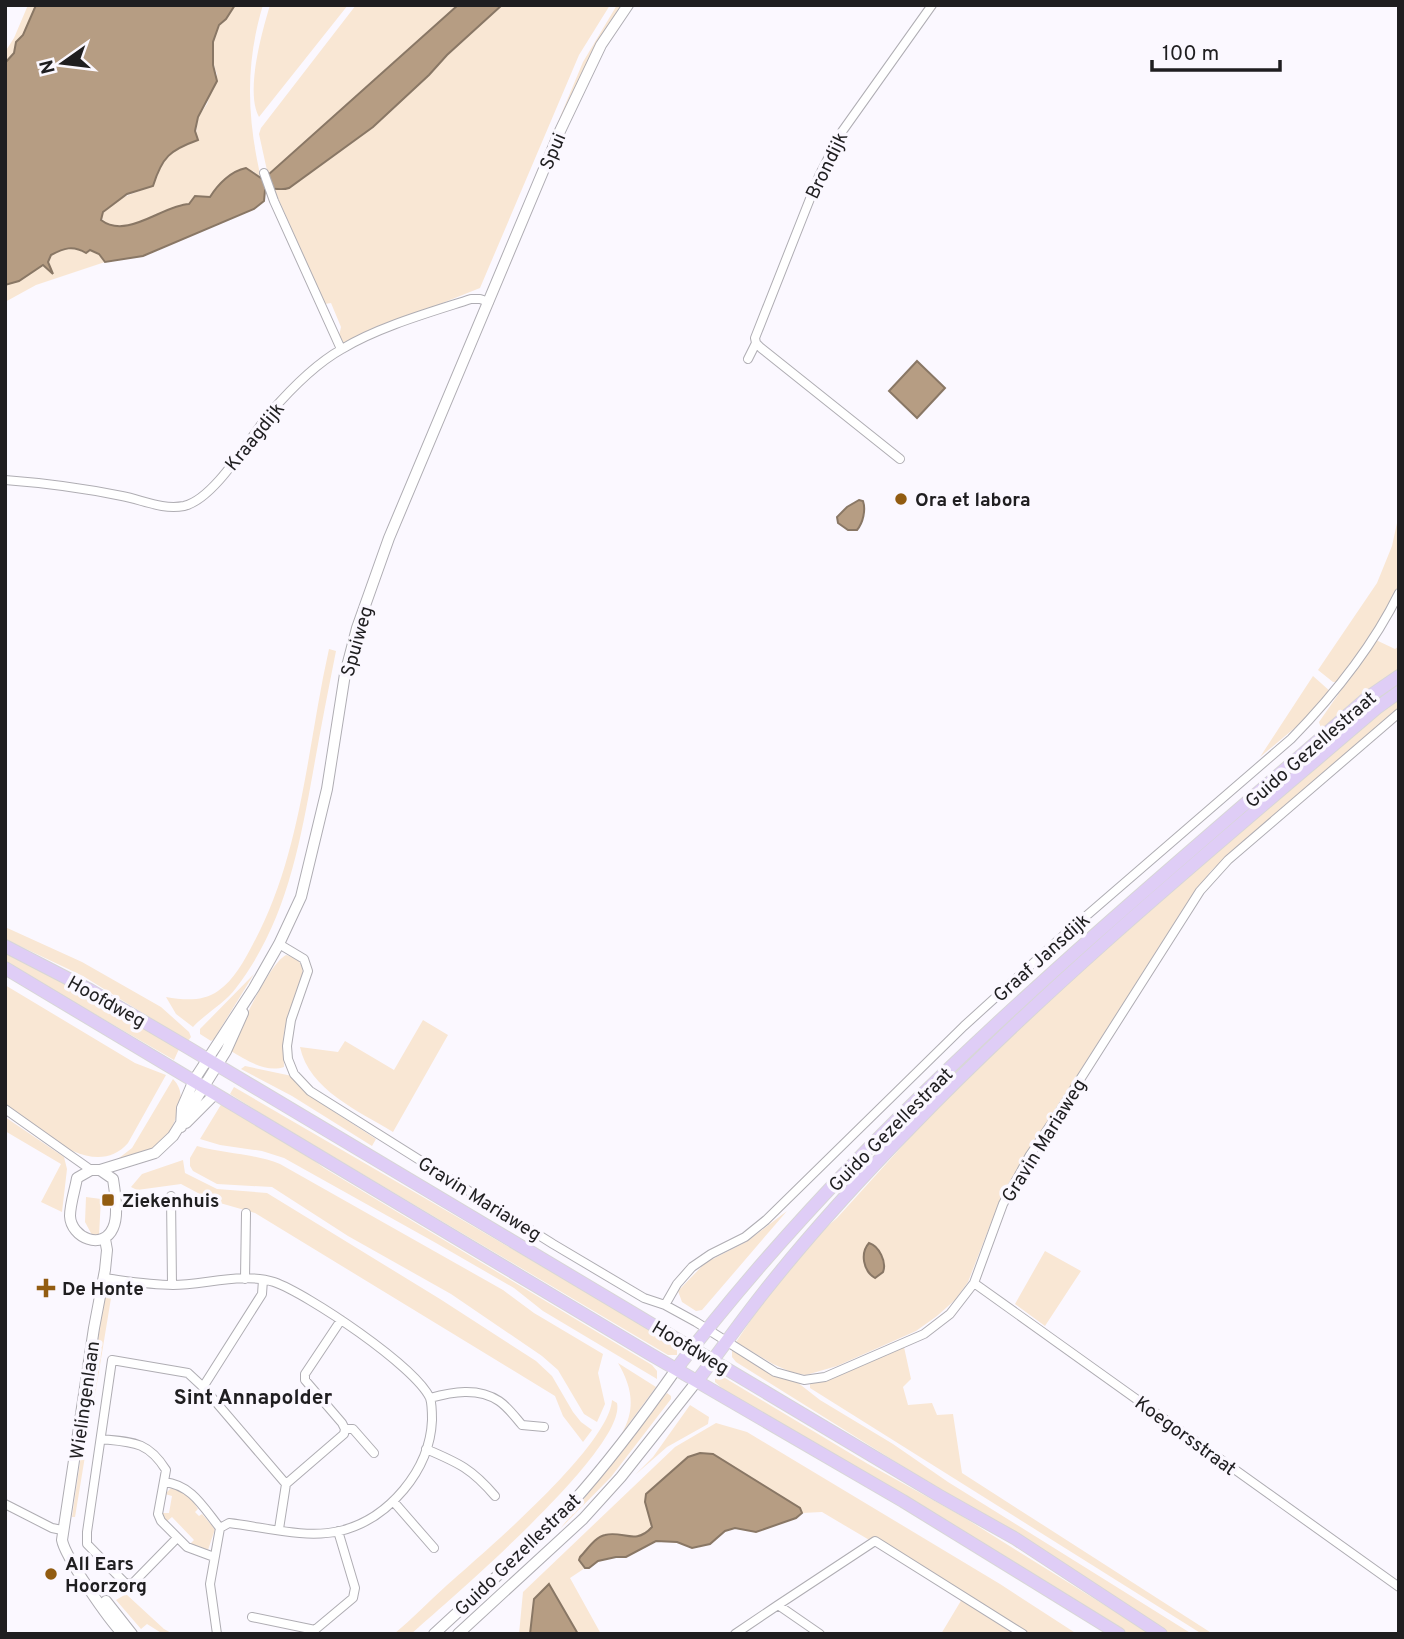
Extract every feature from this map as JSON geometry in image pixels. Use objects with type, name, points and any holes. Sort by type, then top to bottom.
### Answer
[{"type":"main road","name":"Spui","points":[[489,302],[560,131],[601,45],[628,5]]},
{"type":"main road","name":"Spuiweg","points":[[212,1061],[226,1051],[300,897],[329,780],[345,674],[357,628],[389,538],[489,302]]},
{"type":"main road","name":"Guido Gezellestraat","points":[[434,1634],[533,1543],[571,1503],[753,1272],[892,1123],[982,1036],[1367,698],[1399,676]]},
{"type":"main road","name":"Guido Gezellestraat","points":[[458,1634],[583,1519],[621,1477],[807,1240],[907,1131],[977,1060],[1197,863],[1378,707],[1399,692]]},
{"type":"main road","name":"Hoofdweg","points":[[5,946],[90,990],[212,1061],[1016,1539],[1161,1634]]},
{"type":"main road","name":"Hoofdweg","points":[[5,968],[926,1515],[1119,1634]]},
{"type":"main road","points":[[180,1127],[182,1108],[212,1061]]},
{"type":"main road","points":[[105,1274],[99,1252],[89,1240],[78,1234],[70,1216],[77,1178],[162,1149],[180,1127],[215,1094]]},
{"type":"main road","points":[[113,1179],[135,1160]]},
{"type":"main road","points":[[95,1170],[113,1179]]},
{"type":"main road","points":[[89,1240],[105,1239],[115,1222],[113,1179]]},
{"type":"main road","name":"Wielingenlaan","points":[[62,1530],[69,1503],[94,1328],[105,1274],[105,1239]]},
{"type":"main road","points":[[62,1530],[66,1553],[107,1616],[120,1631],[132,1634]]},
{"type":"street","name":"Brondijk","points":[[748,359],[756,344],[755,338],[798,226],[841,133],[932,5]]},
{"type":"street","points":[[264,173],[341,349]]},
{"type":"street","name":"Kraagdijk","points":[[5,480],[57,484],[124,496],[162,507],[186,506],[217,483],[271,412],[304,379],[341,349],[471,299],[489,302]]},
{"type":"street","points":[[756,344],[900,459]]},
{"type":"street","name":"Graaf Jansdijk","points":[[665,1305],[677,1284],[692,1268],[711,1254],[745,1237],[766,1220],[964,1026],[1063,936],[1291,739],[1326,704],[1373,640],[1399,593]]},
{"type":"street","name":"Gravin Mariaweg","points":[[279,944],[304,959],[308,971],[291,1020],[287,1046],[288,1059],[294,1074],[310,1091],[553,1244],[644,1298],[665,1305],[775,1372],[804,1380],[825,1377],[924,1334],[950,1314],[974,1283],[1003,1204],[1030,1155],[1200,891],[1228,860],[1399,713]]},
{"type":"street","points":[[5,1110],[95,1170]]},
{"type":"street","points":[[63,1150],[74,1164],[77,1178]]},
{"type":"street","points":[[171,1196],[172,1285]]},
{"type":"street","points":[[245,1279],[246,1213]]},
{"type":"street","points":[[105,1274],[172,1285],[245,1279],[273,1281],[341,1320],[402,1364],[430,1398],[432,1432],[414,1479],[393,1501],[365,1523],[338,1531],[302,1533],[229,1523],[220,1528],[210,1584],[216,1634]]},
{"type":"street","points":[[203,1387],[261,1294],[263,1280]]},
{"type":"street","name":"Koegorsstraat","points":[[974,1283],[1399,1587]]},
{"type":"street","points":[[341,1320],[305,1374],[304,1380],[345,1429]]},
{"type":"street","points":[[177,1538],[133,1583],[126,1584],[87,1544],[112,1360],[188,1373],[286,1484]]},
{"type":"street","points":[[430,1398],[451,1392],[470,1391],[500,1401],[522,1425],[544,1427]]},
{"type":"street","points":[[345,1429],[353,1429],[374,1453]]},
{"type":"street","points":[[278,1529],[286,1484],[344,1434],[345,1429]]},
{"type":"street","points":[[101,1438],[129,1441],[148,1448],[157,1456],[166,1470],[159,1514],[162,1521],[187,1547],[214,1557]]},
{"type":"street","points":[[426,1449],[462,1464],[479,1477],[495,1496]]},
{"type":"street","points":[[164,1482],[177,1483],[189,1490],[220,1528]]},
{"type":"street","points":[[393,1501],[434,1548]]},
{"type":"street","points":[[5,1504],[52,1528],[62,1530]]},
{"type":"street","points":[[252,1617],[287,1630],[312,1632],[353,1598],[355,1588],[338,1531]]},
{"type":"street","points":[[735,1634],[875,1541],[1023,1634]]},
{"type":"street","points":[[778,1605],[820,1634]]},
{"type":"shaded area","points":[[28,5],[36,5],[23,35],[16,42],[14,53],[5,63],[5,52]]},
{"type":"shaded area","points":[[36,5],[235,5],[219,25],[213,42],[213,65],[217,81],[198,117],[195,131],[198,140],[180,147],[168,156],[153,186],[127,194],[103,212],[101,220],[122,226],[189,204],[195,196],[210,197],[225,179],[240,170],[246,168],[261,178],[268,175],[458,5],[502,5],[373,127],[289,188],[265,190],[264,201],[254,209],[143,256],[105,262],[99,254],[90,250],[86,253],[73,248],[64,249],[51,255],[48,262],[53,274],[43,265],[19,281],[5,285],[5,63],[14,53],[16,42],[23,35]]},
{"type":"shaded area","points":[[235,5],[263,5],[253,48],[250,91],[253,134],[261,178],[253,171],[210,197],[195,196],[189,204],[137,223],[115,226],[104,223],[101,216],[112,204],[153,186],[159,170],[173,151],[195,141],[198,117],[207,104],[217,74],[213,41],[217,28]]},
{"type":"shaded area","points":[[270,5],[348,5],[259,117],[255,106],[254,78]]},
{"type":"shaded area","points":[[356,5],[458,5],[268,175],[259,134],[261,128]]},
{"type":"shaded area","points":[[502,5],[610,5],[579,55],[480,288],[342,343],[339,336],[341,327],[331,303],[325,304],[273,187],[283,190],[289,188],[373,127]]},
{"type":"shaded area","points":[[617,5],[623,5],[600,38],[586,65],[490,285],[583,62]]},
{"type":"shaded area","points":[[70,247],[86,253],[90,250],[99,254],[105,262],[36,285],[5,302],[5,285],[19,281],[43,265],[51,271],[48,262],[51,255]]},
{"type":"shaded area","points":[[917,361],[945,388],[917,418],[889,391]]},
{"type":"shaded area","points":[[859,500],[863,501],[864,505],[862,520],[857,530],[848,530],[838,523],[837,517]]},
{"type":"shaded area","points":[[1399,514],[1399,586],[1385,614],[1344,676],[1338,682],[1333,682],[1318,670],[1377,583],[1392,546]]},
{"type":"shaded area","points":[[1376,640],[1395,649],[1399,646],[1399,670],[1322,731],[1319,722]]},
{"type":"shaded area","points":[[329,649],[336,651],[308,801],[288,885],[267,938],[253,964],[236,988],[193,1027],[176,1014],[166,997],[199,999],[224,987],[242,963],[269,910],[293,837]]},
{"type":"shaded area","points":[[1313,676],[1331,692],[1303,721],[1260,757]]},
{"type":"shaded area","points":[[1399,698],[1399,721],[1393,715],[1235,849],[1211,871],[1187,903],[1003,1192],[968,1282],[955,1300],[916,1331],[837,1366],[806,1375],[793,1373],[773,1364],[736,1342],[772,1289],[813,1239],[837,1218],[954,1089],[1075,977],[1334,750]],"holes":[[[872,1243],[882,1258],[885,1269],[870,1275],[865,1264]]]},
{"type":"shaded area","points":[[5,927],[82,962],[161,1007],[189,1032],[191,1037],[188,1041],[83,976],[5,939]]},
{"type":"shaded area","points":[[5,953],[82,992],[179,1049],[174,1060],[5,962]]},
{"type":"shaded area","points":[[286,955],[297,958],[303,968],[284,1033],[284,1067],[270,1068],[256,1065],[231,1051],[263,984]]},
{"type":"shaded area","points":[[254,974],[214,1039],[211,1041],[200,1034],[200,1029]]},
{"type":"shaded area","points":[[5,985],[135,1063],[166,1075],[128,1143],[114,1154],[98,1157],[65,1147],[5,1105]]},
{"type":"shaded area","points":[[423,1020],[448,1035],[393,1132],[337,1098],[324,1087],[305,1062],[300,1047],[338,1052],[345,1041],[394,1070]]},
{"type":"shaded area","points":[[245,1066],[292,1076],[313,1098],[376,1139],[372,1146],[292,1096],[241,1069]]},
{"type":"shaded area","points":[[173,1079],[180,1094],[179,1110],[165,1142],[118,1163],[119,1158],[132,1148]]},
{"type":"shaded area","points":[[234,1087],[670,1341],[677,1349],[677,1355],[668,1355],[278,1124],[230,1094]]},
{"type":"shaded area","points":[[222,1103],[324,1168],[652,1365],[657,1371],[657,1379],[543,1311],[514,1288],[284,1158],[200,1139]]},
{"type":"shaded area","points":[[5,1117],[64,1157],[67,1169],[62,1212],[41,1202],[61,1164],[5,1131]]},
{"type":"shaded area","points":[[197,1146],[280,1164],[503,1290],[534,1313],[603,1354],[598,1373],[605,1404],[597,1422],[584,1414],[558,1370],[542,1356],[451,1294],[348,1236],[272,1187],[217,1184],[193,1171],[190,1158]]},
{"type":"shaded area","points":[[183,1160],[185,1173],[217,1189],[267,1193],[536,1361],[552,1376],[581,1422],[592,1430],[583,1442],[563,1416],[555,1396],[255,1213],[213,1201],[181,1184],[137,1190],[131,1187],[142,1174]]},
{"type":"shaded area","points":[[86,1197],[101,1199],[99,1235],[92,1235],[85,1222]]},
{"type":"shaded area","points":[[787,1211],[702,1310],[696,1311],[682,1302],[678,1291],[705,1263],[746,1242]]},
{"type":"shaded area","points":[[869,1243],[879,1251],[884,1264],[883,1272],[875,1278],[864,1262],[864,1252]]},
{"type":"shaded area","points":[[1045,1251],[1081,1271],[1045,1326],[1015,1304]]},
{"type":"shaded area","points":[[106,1285],[113,1286],[75,1517],[72,1517]]},
{"type":"shaded area","points":[[904,1347],[911,1379],[903,1387],[908,1405],[932,1403],[937,1415],[953,1414],[962,1473],[1213,1634],[1202,1634],[810,1388],[810,1383],[830,1379]]},
{"type":"shaded area","points":[[732,1348],[772,1373],[797,1382],[820,1400],[893,1444],[948,1482],[1192,1634],[1171,1634],[736,1362],[732,1357]]},
{"type":"shaded area","points":[[618,1363],[656,1387],[622,1433],[629,1415],[631,1398]]},
{"type":"shaded area","points":[[720,1375],[868,1464],[960,1515],[1151,1634],[1129,1634],[724,1390],[715,1382],[715,1376]]},
{"type":"shaded area","points":[[667,1393],[671,1399],[611,1477],[560,1529]]},
{"type":"shaded area","points":[[612,1400],[617,1403],[613,1425],[594,1454],[566,1487],[496,1558],[411,1634],[394,1634],[514,1525],[568,1471],[606,1420]]},
{"type":"shaded area","points":[[690,1405],[709,1417],[708,1424],[667,1447],[635,1475],[653,1457]]},
{"type":"shaded area","points":[[716,1423],[747,1432],[1000,1584],[1077,1634],[1028,1634],[822,1512],[802,1513],[800,1508],[645,1502],[652,1528],[636,1536],[606,1534],[579,1560],[585,1568],[570,1578],[601,1634],[578,1634],[549,1584],[534,1599],[530,1634],[519,1634],[523,1592],[675,1447]]},
{"type":"shaded area","points":[[700,1453],[713,1454],[800,1508],[802,1513],[796,1518],[756,1532],[735,1528],[725,1531],[710,1544],[692,1548],[677,1542],[656,1541],[626,1557],[598,1561],[585,1568],[579,1560],[580,1557],[598,1538],[611,1534],[640,1536],[652,1527],[645,1502],[646,1494],[688,1457]]},
{"type":"shaded area","points":[[172,1487],[187,1494],[198,1509],[195,1512],[199,1516],[202,1514],[215,1529],[208,1550],[189,1545],[194,1540],[172,1517],[166,1522],[162,1513],[169,1513],[172,1496],[165,1494]]},
{"type":"shaded area","points":[[549,1584],[578,1634],[530,1634],[534,1599]]},
{"type":"shaded area","points":[[126,1594],[173,1634],[163,1634],[147,1624],[141,1629],[116,1600]]},
{"type":"shaded area","points":[[962,1599],[1018,1634],[941,1634]]},
{"type":"place","name":"Ora et labora","points":[[901,499]]},
{"type":"place","name":"Ziekenhuis","points":[[108,1200]]},
{"type":"place","name":"De Honte","points":[[46,1288]]},
{"type":"place","name":"All Ears Hoorzorg","points":[[51,1574]]},
{"type":"district","name":"Sint Annapolder","points":[[253,1397]]}]
